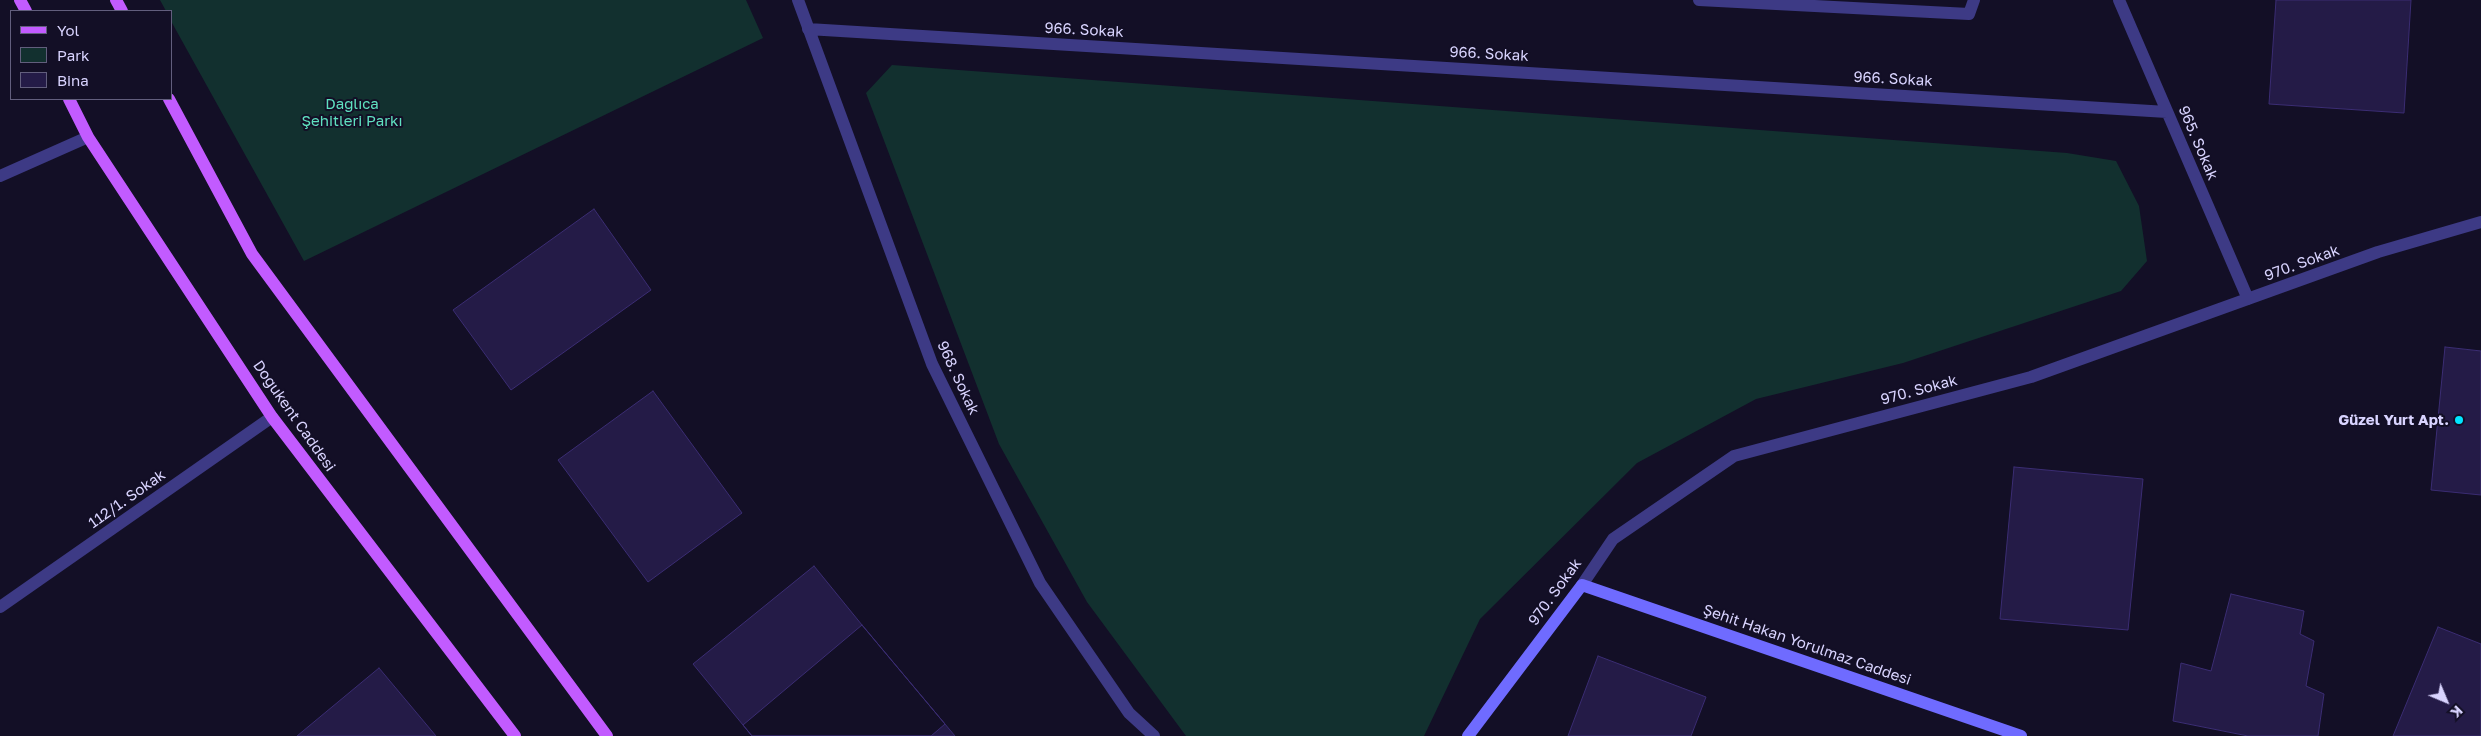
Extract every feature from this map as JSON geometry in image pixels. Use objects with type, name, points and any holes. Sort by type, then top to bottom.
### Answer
[{"type":"main road","name":"Doğukent Caddesi","points":[[70,100],[88,137],[272,417],[509,734]]},
{"type":"main road","points":[[170,100],[252,254],[469,552],[607,736]]},
{"type":"street","name":"968. Sokak","points":[[798,0],[932,364],[1040,583],[1129,713],[1154,736]]},
{"type":"street","points":[[1699,0],[1969,14],[1974,0]]},
{"type":"street","name":"965. Sokak","points":[[2119,0],[2248,299]]},
{"type":"street","name":"966. Sokak","points":[[808,29],[2167,112]]},
{"type":"street","points":[[0,176],[88,137]]},
{"type":"street","name":"970. Sokak","points":[[1468,736],[1582,585],[1613,539],[1734,456],[2031,377],[2378,252],[2481,222]]},
{"type":"street","name":"112/1. Sokak","points":[[0,607],[272,417]]},
{"type":"street","name":"Şehit Hakan Yorulmaz Caddesi","points":[[1582,585],[2021,736]]},
{"type":"green space","name":"Dağlıca Şehitleri Parkı","points":[[160,0],[746,0],[763,38],[304,261],[172,23],[172,10],[165,10]]},
{"type":"green space","points":[[892,65],[2067,153],[2116,161],[2139,206],[2147,261],[2121,291],[1903,363],[1756,399],[1637,463],[1480,619],[1424,736],[1186,736],[1087,602],[999,444],[866,93]]},
{"type":"building","points":[[2276,0],[2411,0],[2404,113],[2269,104]]},
{"type":"building","points":[[594,209],[651,290],[511,390],[453,310]]},
{"type":"building","name":"Güzel Yurt Apt.","points":[[2445,347],[2481,351],[2481,495],[2431,490]]},
{"type":"building","points":[[653,391],[742,513],[648,582],[558,460]]},
{"type":"building","points":[[2014,467],[2143,479],[2128,630],[2000,619]]},
{"type":"building","points":[[814,566],[955,736],[752,736],[693,664]]},
{"type":"building","points":[[2231,594],[2304,611],[2300,634],[2314,641],[2306,686],[2324,694],[2318,736],[2248,736],[2173,721],[2181,663],[2211,671]]},
{"type":"building","points":[[862,625],[945,724],[931,736],[752,736],[743,725]]},
{"type":"building","points":[[2438,627],[2481,644],[2481,736],[2393,736]]},
{"type":"building","points":[[1598,656],[1706,697],[1691,736],[1568,736]]},
{"type":"building","points":[[379,668],[436,736],[297,736]]},
{"type":"place","name":"Güzel Yurt Apt.","points":[[2459,420]]}]
